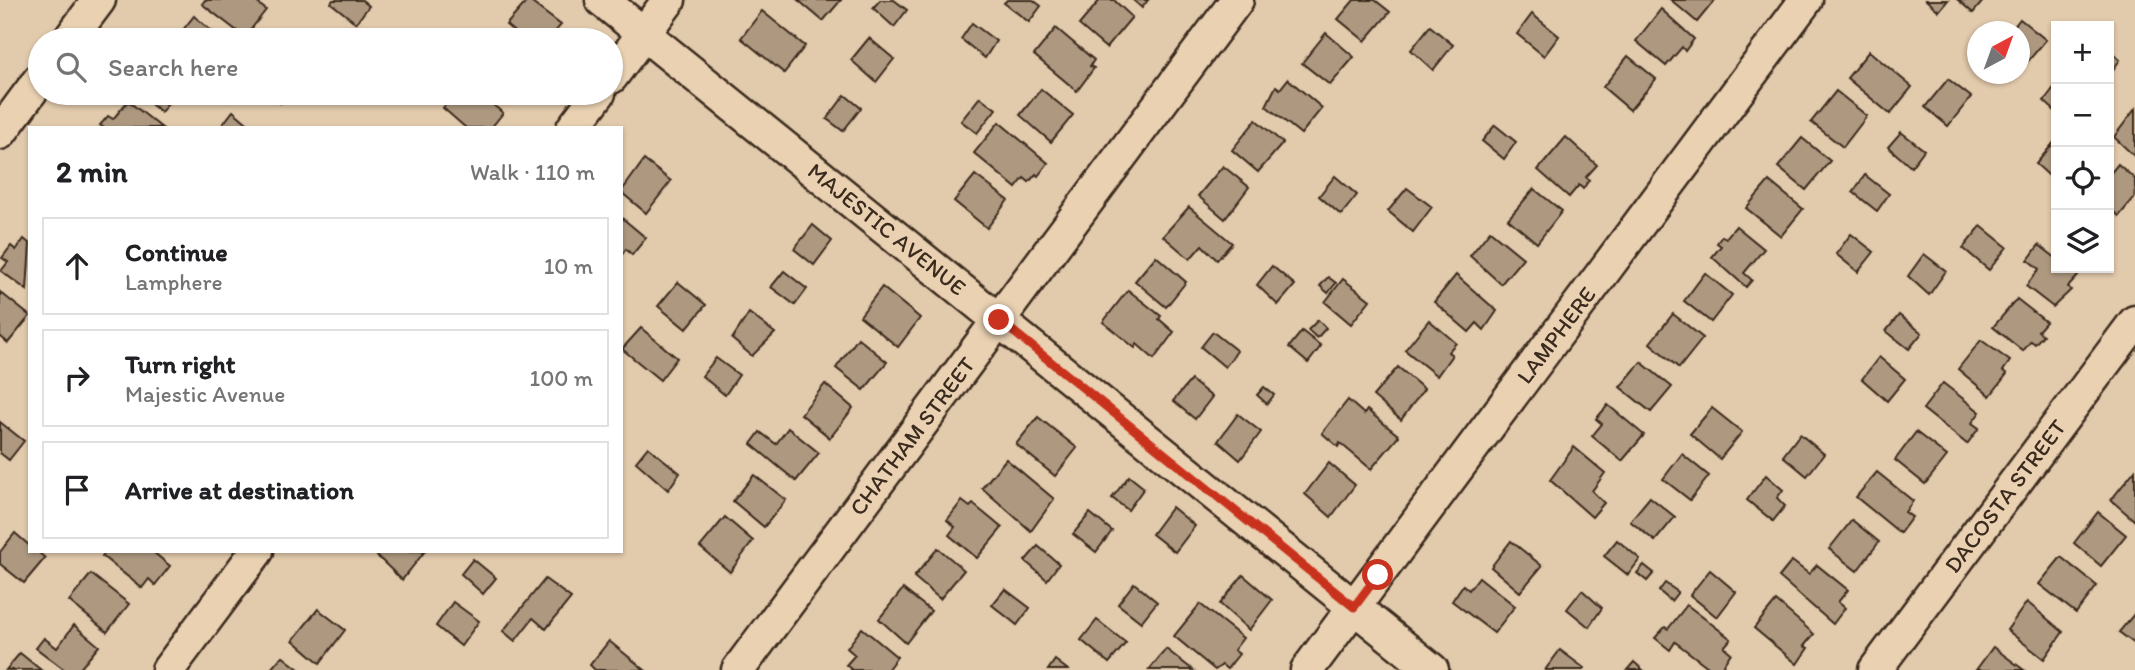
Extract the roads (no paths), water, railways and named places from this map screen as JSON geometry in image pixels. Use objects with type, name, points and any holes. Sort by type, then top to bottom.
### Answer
[{"type":"street","points":[[78,28],[100,0]]},
{"type":"street","name":"MAJESTIC AVENUE","points":[[602,0],[1432,670]]},
{"type":"street","points":[[623,61],[669,0]]},
{"type":"street","name":"CHATHAM STREET","points":[[738,670],[1237,0]]},
{"type":"street","name":"LAMPHERE","points":[[1307,670],[1806,0]]},
{"type":"street","points":[[0,133],[28,95]]},
{"type":"street","points":[[574,126],[590,105]]},
{"type":"street","name":"DACOSTA STREET","points":[[1875,670],[2135,322]]},
{"type":"street","points":[[168,670],[256,553]]}]
